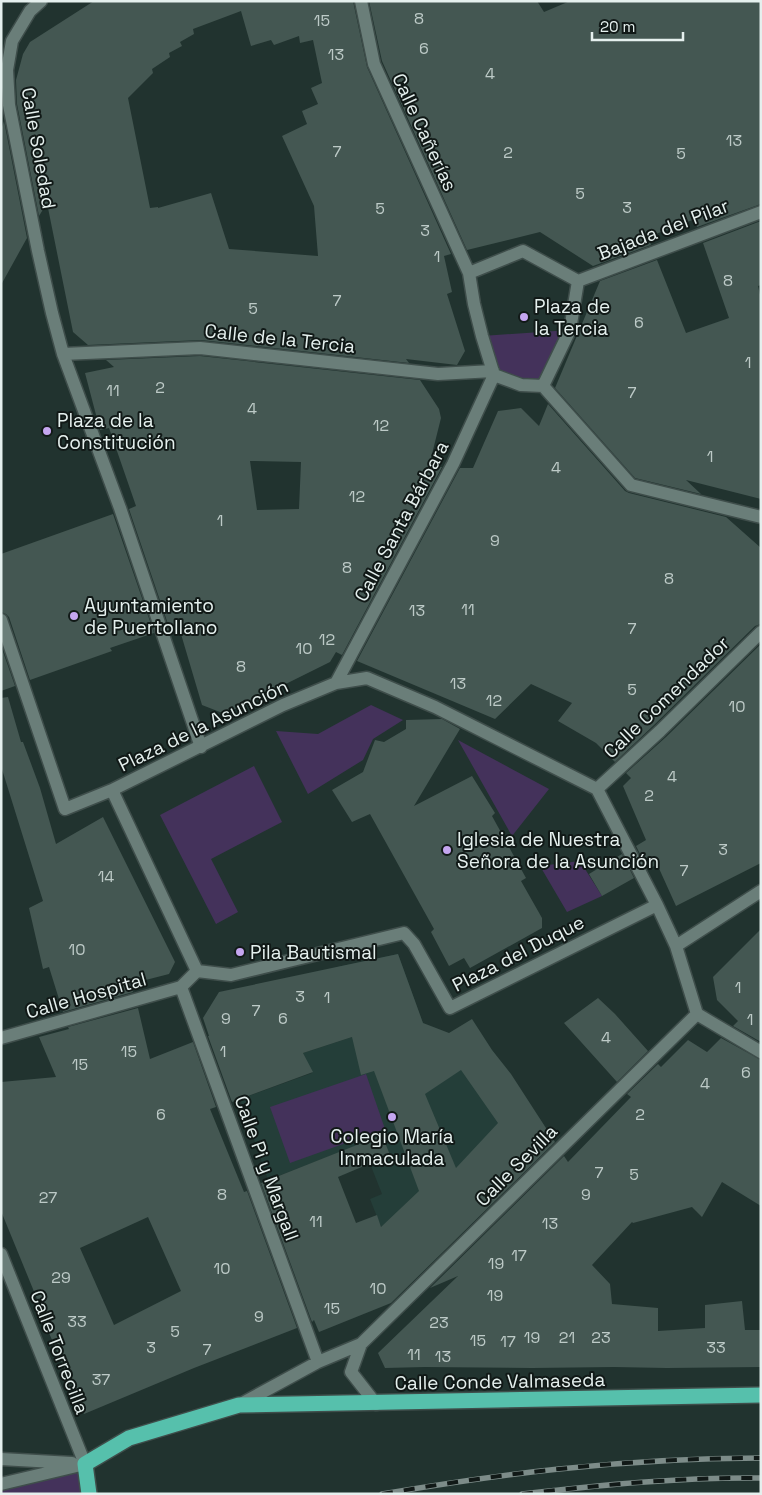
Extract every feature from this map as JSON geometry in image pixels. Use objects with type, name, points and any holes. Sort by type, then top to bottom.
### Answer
[{"type":"highway","name":"Calle Conde Valmaseda","points":[[86,1469],[129,1438],[239,1405],[376,1404],[761,1395]]},
{"type":"highway","points":[[86,1469],[89,1494]]},
{"type":"street","name":"Calle Soledad","points":[[41,1],[30,11],[12,41],[7,70],[9,105],[38,251],[63,354]]},
{"type":"street","name":"Calle Cañerías","points":[[361,1],[374,64],[469,273]]},
{"type":"street","name":"Bajada del Pilar","points":[[578,281],[761,212]]},
{"type":"street","points":[[543,386],[570,330],[578,281],[523,251],[469,273],[474,304],[493,373],[521,385],[543,386],[631,485],[761,517]]},
{"type":"street","name":"Calle de la Tercia","points":[[63,354],[200,348],[438,374],[493,373]]},
{"type":"street","points":[[63,354],[120,508],[201,747]]},
{"type":"street","name":"Calle Santa Bárbara","points":[[336,683],[453,464],[493,373]]},
{"type":"street","points":[[1,620],[65,809],[112,790]]},
{"type":"street","name":"Calle Comendador","points":[[597,789],[660,731],[761,632]]},
{"type":"street","name":"Plaza de la Asunción","points":[[197,971],[112,790],[283,705],[336,683],[367,678],[435,707],[597,789]]},
{"type":"street","points":[[597,789],[676,946],[697,1014],[761,1052]]},
{"type":"street","points":[[676,946],[761,890]]},
{"type":"street","name":"Plaza del Duque","points":[[197,971],[231,975],[404,933],[414,944],[450,1008],[657,905]]},
{"type":"street","points":[[181,987],[197,971]]},
{"type":"street","name":"Calle Hospital","points":[[1,1038],[181,987]]},
{"type":"street","name":"Calle Pi y Margall","points":[[181,987],[318,1362]]},
{"type":"street","name":"Calle Sevilla","points":[[318,1362],[361,1344],[697,1014]]},
{"type":"street","name":"Calle Torrecilla","points":[[1,1254],[86,1469]]},
{"type":"street","name":"Calle Sevilla","points":[[361,1344],[351,1372],[376,1404]]},
{"type":"street","name":"Calle Conde Valmaseda","points":[[239,1405],[318,1362]]},
{"type":"street","points":[[1,1459],[86,1469]]},
{"type":"street","points":[[1,1484],[86,1469]]},
{"type":"shaded area","points":[[570,330],[543,386],[494,375],[482,336]]},
{"type":"shaded area","points":[[371,705],[403,720],[373,739],[363,760],[308,794],[276,731],[318,734]]},
{"type":"shaded area","points":[[458,740],[549,789],[512,836]]},
{"type":"shaded area","points":[[254,766],[282,822],[211,859],[238,912],[216,924],[160,815]]},
{"type":"shaded area","points":[[580,861],[602,896],[567,912],[540,866]]},
{"type":"shaded area","name":"Colegio María Inmaculada","points":[[398,954],[424,1026],[492,1050],[548,1131],[381,1227],[370,1199],[382,1194],[369,1161],[356,1146],[268,1180],[240,1099],[312,1073],[303,1053],[352,1037],[337,967]]},
{"type":"shaded area","points":[[366,1074],[385,1129],[290,1163],[270,1107]]},
{"type":"shaded area","points":[[85,1464],[89,1494],[1,1494],[1,1484]]},
{"type":"building","points":[[94,1],[353,1],[367,67],[451,254],[444,256],[452,292],[447,294],[465,351],[457,365],[406,359],[409,363],[201,340],[88,345],[73,332],[47,203],[39,216],[17,104],[16,80],[23,54],[30,42]],"holes":[[[241,11],[251,46],[271,40],[274,45],[299,36],[300,43],[313,40],[322,83],[311,88],[318,104],[302,111],[307,124],[282,136],[314,206],[318,256],[229,249],[211,193],[158,208],[150,208],[128,98],[153,73],[152,69],[170,57],[169,53],[182,46],[180,42],[194,34],[193,29]]]},
{"type":"building","points":[[369,1],[537,1],[544,12],[570,1],[761,1],[761,204],[697,227],[695,219],[648,237],[651,245],[593,266],[540,232],[467,250],[382,61]]},
{"type":"building","points":[[4,121],[27,238],[1,285],[1,130]]},
{"type":"building","points":[[761,221],[761,285],[758,286],[761,299],[761,499],[686,480],[701,494],[635,478],[555,388],[600,281],[657,260],[686,333],[729,318],[703,243]]},
{"type":"building","points":[[200,356],[420,380],[439,409],[441,418],[429,466],[442,467],[342,655],[336,652],[330,662],[225,714],[202,705],[178,624],[169,627],[129,509],[136,506],[109,428],[100,430],[85,373],[114,367],[106,360]],"holes":[[[250,461],[301,462],[299,509],[257,510]]]},
{"type":"building","points":[[548,404],[625,491],[726,517],[761,548],[761,624],[755,626],[615,762],[596,743],[558,721],[572,703],[531,684],[495,719],[357,661],[460,468],[473,468],[498,411],[521,408],[539,426]]},
{"type":"building","name":"Ayuntamiento de Puertollano","points":[[113,514],[154,633],[110,648],[112,651],[30,680],[9,617],[1,612],[1,554]]},
{"type":"building","points":[[761,644],[761,863],[676,906],[657,864],[648,870],[636,846],[646,840],[623,786],[631,778],[626,773],[666,737]]},
{"type":"building","points":[[1,646],[15,686],[1,691]]},
{"type":"building","points":[[8,697],[21,742],[23,742],[40,788],[56,844],[103,817],[175,962],[169,974],[130,984],[133,992],[63,1012],[49,967],[43,969],[29,908],[43,901],[1,766],[1,698]]},
{"type":"building","name":"Iglesia de Nuestra Señora de la Asunción","points":[[442,719],[460,729],[414,806],[472,776],[495,813],[492,816],[526,878],[521,881],[542,918],[542,928],[470,968],[464,958],[449,966],[431,932],[434,929],[370,814],[352,822],[332,790],[363,772],[375,740],[384,742],[406,729],[406,720]]},
{"type":"building","points":[[622,854],[634,878],[602,896],[589,874]]},
{"type":"building","points":[[761,929],[761,1042],[733,1026],[738,1021],[717,1000],[713,977]]},
{"type":"building","points":[[398,954],[423,1023],[449,1033],[472,1019],[492,1050],[511,1074],[555,1142],[391,1303],[319,1332],[314,1320],[312,1322],[261,1183],[382,1135],[390,1155],[338,1177],[356,1223],[377,1215],[381,1227],[419,1191],[374,1071],[361,1075],[352,1037],[303,1053],[313,1072],[232,1102],[203,1018],[219,992]],"holes":[[[461,1070],[498,1123],[456,1168],[425,1094]]]},
{"type":"building","points":[[598,998],[648,1051],[617,1082],[564,1023]]},
{"type":"building","points":[[138,1008],[150,1059],[193,1042],[216,1107],[210,1109],[244,1192],[247,1191],[297,1328],[84,1414],[49,1333],[51,1333],[1,1211],[1,1082],[56,1077],[39,1037],[69,1029],[68,1027]],"holes":[[[148,1217],[181,1291],[114,1325],[80,1248]]]},
{"type":"building","points":[[721,1038],[761,1060],[761,1206],[722,1182],[702,1217],[692,1207],[632,1222],[592,1265],[610,1284],[612,1304],[658,1308],[658,1331],[705,1328],[705,1305],[742,1301],[745,1330],[761,1330],[761,1367],[385,1368],[378,1353],[458,1276],[430,1288],[564,1156],[568,1162],[631,1097],[627,1094],[658,1064],[661,1067],[688,1040],[707,1052]]},
{"type":"railway","points":[[382,1494],[537,1471],[635,1462],[761,1458]]},
{"type":"railway","points":[[522,1494],[641,1482],[761,1478]]},
{"type":"place","name":"Plaza de la Tercia","points":[[524,317]]},
{"type":"place","name":"Plaza de la Constitución","points":[[47,431]]},
{"type":"place","name":"Ayuntamiento de Puertollano","points":[[74,616]]},
{"type":"place","name":"Iglesia de Nuestra Señora de la Asunción","points":[[447,850]]},
{"type":"place","name":"Pila Bautismal","points":[[240,952]]},
{"type":"place","name":"Colegio María Inmaculada","points":[[392,1117]]}]
